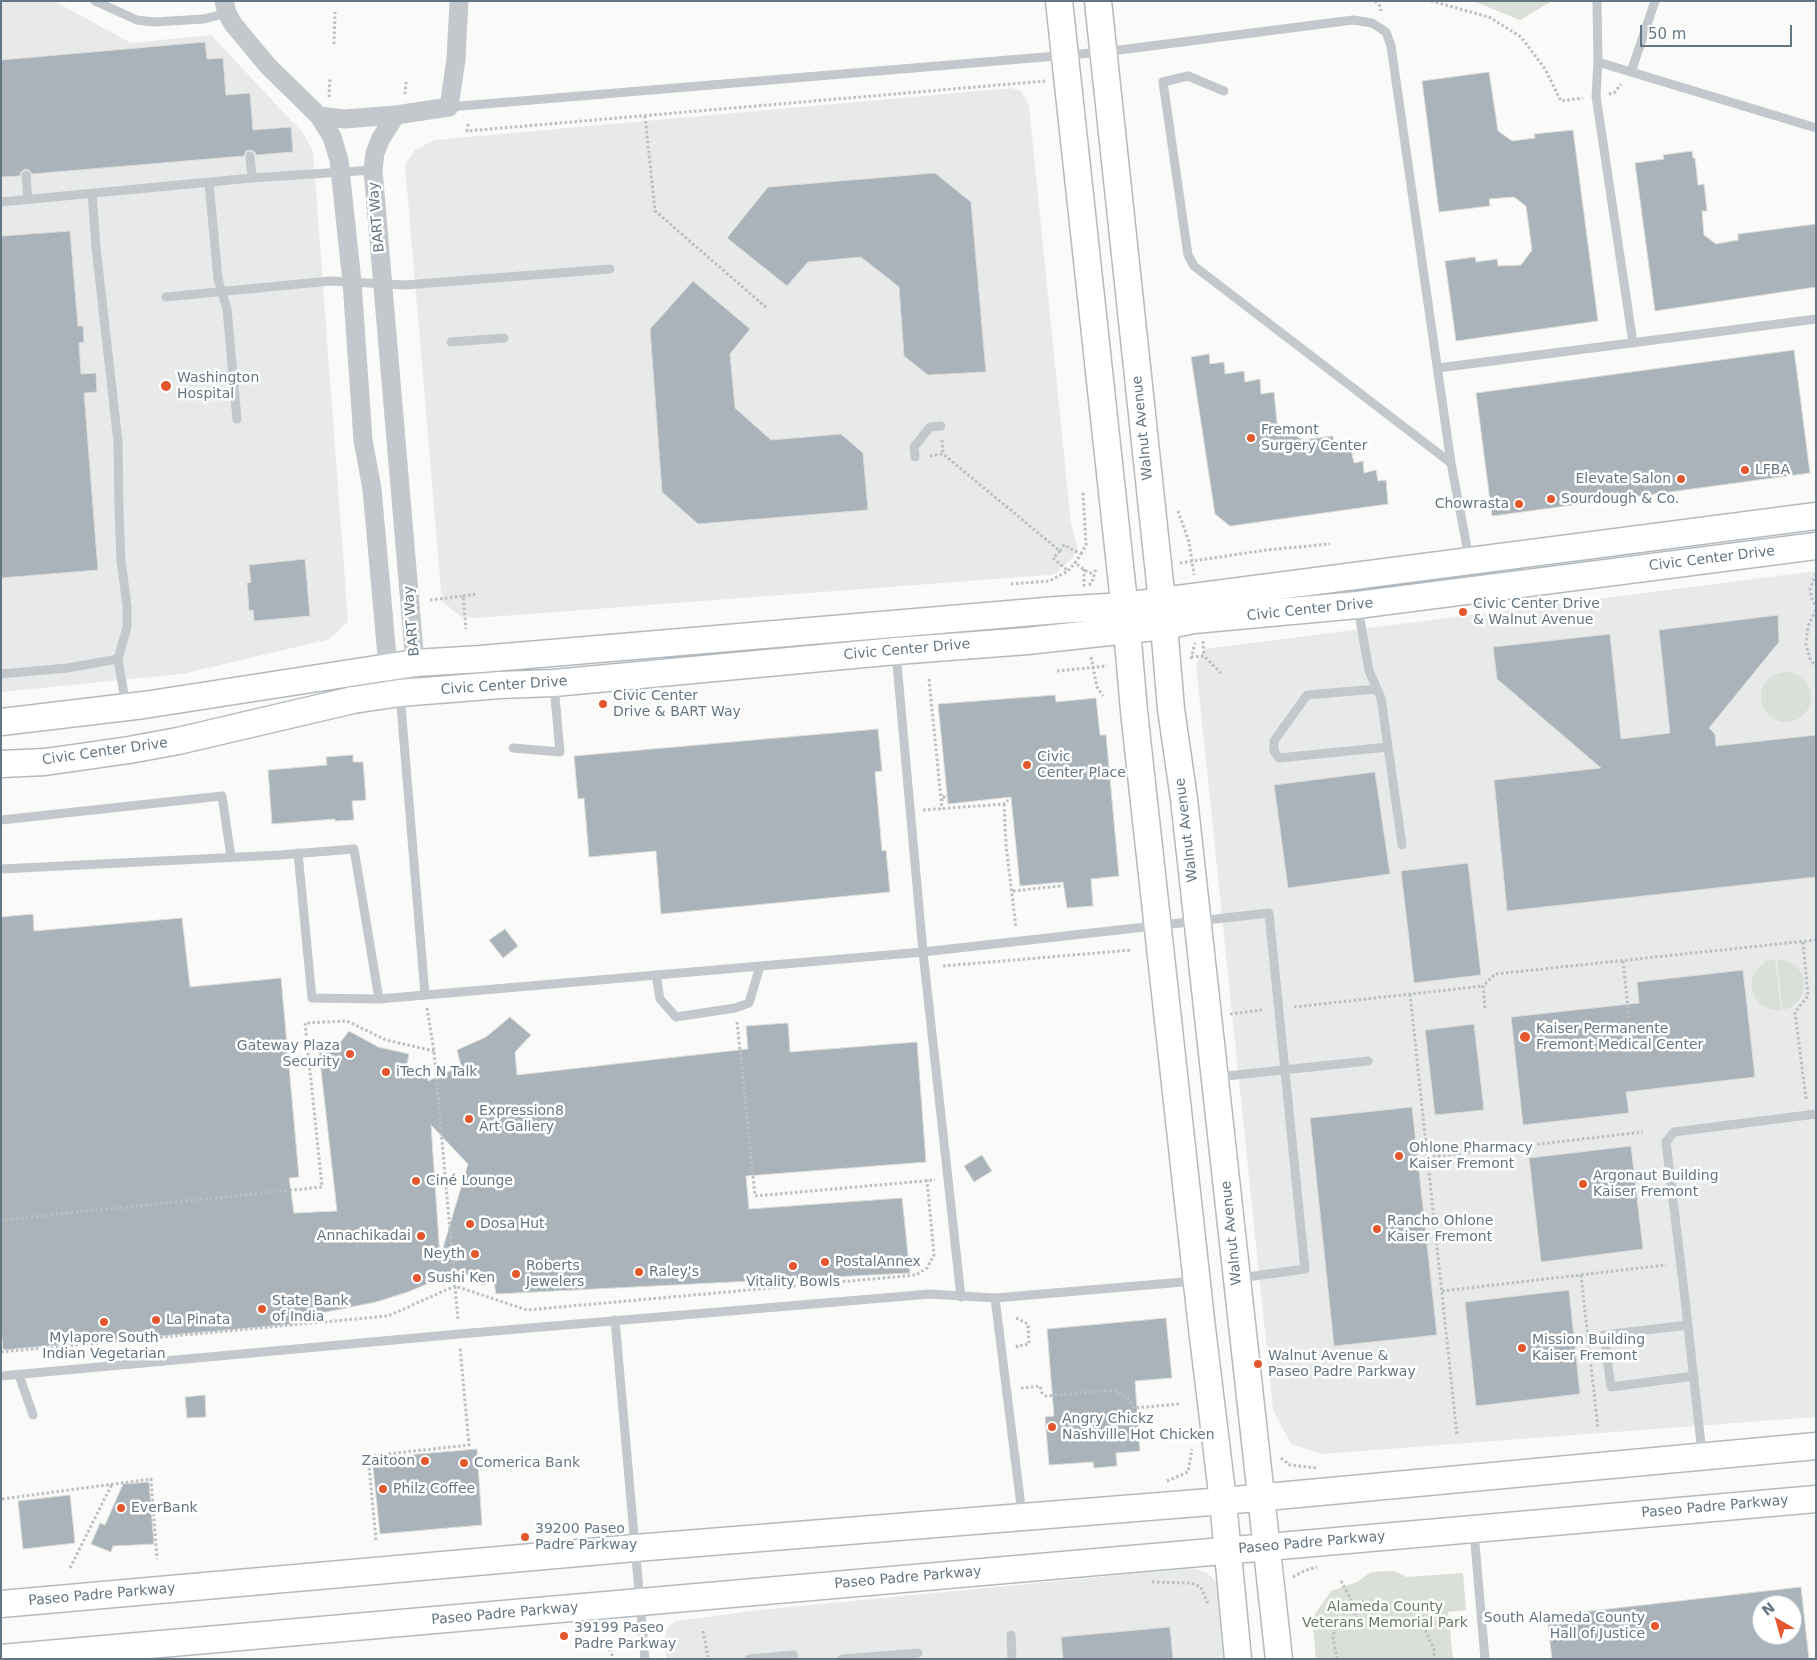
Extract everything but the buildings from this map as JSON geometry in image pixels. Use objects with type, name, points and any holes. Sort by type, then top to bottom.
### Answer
[{"type":"main road","points":[[1059,1],[1126,618],[1135,721],[1201,1320],[1223,1501],[1238,1659]]},
{"type":"main road","name":"Walnut Avenue","points":[[1098,1],[1163,614],[1170,709],[1184,799],[1279,1659]]},
{"type":"main road","name":"Civic Center Drive","points":[[1,764],[45,762],[145,747],[353,700],[400,693],[500,685],[554,683],[896,651],[1027,641],[1126,618],[1163,614],[1469,561],[1816,516]]},
{"type":"main road","name":"Civic Center Drive","points":[[1163,614],[1194,620],[1358,605],[1816,546]]},
{"type":"main road","name":"Civic Center Drive","points":[[1,722],[126,707],[415,663],[1057,610],[1126,618]]},
{"type":"main road","name":"Paseo Padre Parkway","points":[[1,1604],[635,1548],[1261,1498],[1816,1446]]},
{"type":"main road","name":"Paseo Padre Parkway","points":[[1,1658],[1816,1499]]},
{"type":"street","points":[[324,111],[344,119],[396,115],[449,107],[456,60],[458,1]]},
{"type":"street","name":"BART Way","points":[[225,7],[233,24],[268,66],[324,111],[332,137],[341,173],[352,282],[363,440],[372,489],[388,667],[400,693]]},
{"type":"street","name":"BART Way","points":[[396,115],[381,138],[375,153],[372,170],[415,663],[400,693]]},
{"type":"lane","points":[[95,1],[138,20],[154,22],[204,19],[225,7]]},
{"type":"lane","points":[[1597,1],[1598,62],[1596,96],[1634,343]]},
{"type":"lane","points":[[1631,72],[1655,1]]},
{"type":"lane","points":[[449,107],[1066,67],[1104,52],[1353,20],[1372,23],[1386,32],[1391,46],[1451,464],[1469,561]]},
{"type":"lane","points":[[1598,62],[1816,128]]},
{"type":"lane","points":[[1224,91],[1188,76],[1163,82],[1188,255],[1194,266],[1451,464]]},
{"type":"lane","points":[[250,156],[252,178]]},
{"type":"lane","points":[[1,202],[252,178],[372,170]]},
{"type":"lane","points":[[26,175],[28,200]]},
{"type":"lane","points":[[208,183],[218,279],[227,309],[237,419]]},
{"type":"lane","points":[[92,193],[96,247],[118,442],[121,561],[127,606],[127,627],[118,659],[126,707]]},
{"type":"lane","points":[[166,297],[330,281],[405,285],[610,269]]},
{"type":"lane","points":[[1438,368],[1816,320]]},
{"type":"lane","points":[[452,342],[504,338]]},
{"type":"lane","points":[[916,457],[914,447],[930,427],[940,426]]},
{"type":"lane","points":[[1358,605],[1369,671],[1381,698],[1402,845]]},
{"type":"lane","points":[[896,651],[923,952],[961,1296]]},
{"type":"lane","points":[[1,674],[67,668],[118,659]]},
{"type":"lane","points":[[513,748],[560,752],[554,683]]},
{"type":"lane","points":[[1377,689],[1307,695],[1274,740],[1274,752],[1278,758],[1388,747]]},
{"type":"lane","points":[[400,693],[425,995]]},
{"type":"lane","points":[[1,820],[222,796],[231,858]]},
{"type":"lane","points":[[1,869],[231,858],[354,849],[380,999]]},
{"type":"lane","points":[[298,853],[312,998],[380,999],[923,952],[1269,913],[1305,1269],[1237,1278]]},
{"type":"lane","points":[[656,975],[660,1000],[676,1017],[735,1008],[750,1003],[760,966]]},
{"type":"lane","points":[[1215,1077],[1368,1060]]},
{"type":"lane","points":[[1703,1458],[1666,1142],[1674,1132],[1816,1114]]},
{"type":"lane","points":[[1,1376],[615,1320],[930,1294],[995,1298],[1198,1280]]},
{"type":"lane","points":[[995,1298],[1022,1517]]},
{"type":"lane","points":[[615,1320],[645,1659]]},
{"type":"lane","points":[[1688,1325],[1604,1335],[1611,1387],[1694,1376]]},
{"type":"lane","points":[[19,1374],[33,1415]]},
{"type":"lane","points":[[1474,1528],[1485,1659]]},
{"type":"lane","points":[[1011,1636],[1012,1659]]},
{"type":"lane","points":[[842,1659],[918,1653]]},
{"type":"lane","points":[[749,1659],[793,1655],[794,1659]]},
{"type":"path","points":[[1431,1],[1488,17],[1521,37],[1545,68],[1561,101],[1614,93],[1631,72]]},
{"type":"path","points":[[334,44],[335,12]]},
{"type":"path","points":[[468,124],[467,131],[645,116],[1066,67]]},
{"type":"path","points":[[324,111],[330,78]]},
{"type":"path","points":[[645,116],[655,211],[768,308]]},
{"type":"path","points":[[948,458],[1060,551]]},
{"type":"path","points":[[1011,584],[1049,581],[1068,571],[1076,563],[1086,545],[1083,492]]},
{"type":"path","points":[[1174,564],[1266,550],[1330,544]]},
{"type":"path","points":[[1068,571],[1053,558],[1064,545],[1081,554]]},
{"type":"path","points":[[1076,563],[1089,573],[1101,572]]},
{"type":"path","points":[[1816,574],[1810,589],[1816,606]]},
{"type":"path","points":[[430,600],[476,594]]},
{"type":"path","points":[[463,596],[466,629]]},
{"type":"path","points":[[1816,610],[1808,626],[1806,644],[1810,659],[1816,667]]},
{"type":"path","points":[[1091,654],[1097,687],[1103,696]]},
{"type":"path","points":[[1185,658],[1204,656],[1222,674]]},
{"type":"path","points":[[1057,671],[1112,665]]},
{"type":"path","points":[[929,679],[942,809]]},
{"type":"path","points":[[941,800],[945,799],[944,796],[947,796]]},
{"type":"path","points":[[922,810],[1004,804],[1008,800]]},
{"type":"path","points":[[1004,804],[1006,845],[1018,941]]},
{"type":"path","points":[[1013,891],[1059,886],[1059,882]]},
{"type":"path","points":[[1294,1007],[1483,986],[1495,974],[1816,940]]},
{"type":"path","points":[[1803,942],[1808,996],[1795,1012],[1806,1099]]},
{"type":"path","points":[[942,966],[1132,950]]},
{"type":"path","points":[[1623,961],[1629,1018]]},
{"type":"path","points":[[1483,986],[1485,1008]]},
{"type":"path","points":[[1410,994],[1458,1435]]},
{"type":"path","points":[[376,1540],[368,1456],[469,1446],[434,1051],[425,995]]},
{"type":"path","points":[[735,1008],[755,1196],[948,1178]]},
{"type":"path","points":[[1230,1014],[1262,1010]]},
{"type":"path","points":[[1,1220],[322,1187],[305,1023],[347,1021],[386,1040],[434,1051]]},
{"type":"path","points":[[1428,1157],[1643,1132]]},
{"type":"path","points":[[1,1352],[388,1316],[455,1286],[527,1310],[916,1275],[927,1268],[934,1255],[927,1180]]},
{"type":"path","points":[[1442,1291],[1666,1265]]},
{"type":"path","points":[[1581,1275],[1598,1429]]},
{"type":"path","points":[[1016,1318],[1028,1324],[1029,1337],[1029,1344],[1017,1346],[1018,1354]]},
{"type":"path","points":[[1021,1380],[1022,1388],[1040,1386],[1042,1393],[1046,1396],[1114,1390],[1128,1398],[1134,1408],[1179,1404]]},
{"type":"path","points":[[1293,1466],[1316,1467]]},
{"type":"path","points":[[2,1498],[151,1479],[157,1559]]},
{"type":"path","points":[[70,1568],[112,1484]]},
{"type":"path","points":[[1292,1581],[1294,1576],[1322,1566]]},
{"type":"path","points":[[1341,1581],[1357,1611]]},
{"type":"path","points":[[1148,1582],[1191,1583],[1201,1586],[1210,1610]]},
{"type":"path","points":[[1337,1659],[1333,1638],[1334,1630],[1339,1625],[1350,1620],[1357,1611],[1379,1610],[1400,1605],[1414,1606],[1422,1616],[1426,1632],[1434,1650],[1434,1659]]},
{"type":"path","points":[[703,1631],[708,1657]]},
{"type":"path","points":[[605,1640],[614,1659]]},
{"type":"shaded area","name":"Washington Hospital","points":[[1,1],[54,1],[131,43],[211,35],[303,133],[313,151],[348,621],[330,639],[182,674],[1,692]]},
{"type":"shaded area","points":[[1012,88],[1022,92],[1029,106],[1071,524],[1078,548],[1073,557],[1057,573],[476,618],[461,617],[442,601],[405,165],[415,150],[434,140]]},
{"type":"shaded area","name":"Kaiser Permanente Fremont Medical Center","points":[[1816,571],[1816,1417],[1321,1454],[1291,1444],[1273,1410],[1196,664],[1204,649]]},
{"type":"shaded area","points":[[1192,1568],[1207,1573],[1217,1582],[1223,1659],[666,1659],[666,1630],[675,1621],[760,1610]]},
{"type":"green space","points":[[1473,1],[1552,1],[1520,20]]},
{"type":"green space","points":[[1781,672],[1791,672],[1804,679],[1811,692],[1811,702],[1804,715],[1791,722],[1781,722],[1772,718],[1765,711],[1761,702],[1761,692],[1765,683],[1772,676]]},
{"type":"green space","points":[[1775,959],[1781,1011],[1767,1008],[1760,1004],[1752,989],[1754,973],[1766,961]]},
{"type":"green space","points":[[1777,959],[1792,963],[1803,976],[1804,985],[1798,1001],[1791,1007],[1783,1010]]},
{"type":"green space","name":"Alameda County Veterans Memorial Park","points":[[1394,1571],[1407,1577],[1463,1573],[1466,1610],[1448,1612],[1453,1659],[1316,1659],[1313,1628],[1315,1614],[1331,1591],[1357,1582],[1371,1572]]},
{"type":"place","name":"Washington Hospital","points":[[166,386]]},
{"type":"place","name":"Fremont Surgery Center","points":[[1251,438]]},
{"type":"place","name":"LFBA","points":[[1745,470]]},
{"type":"place","name":"Elevate Salon","points":[[1681,479]]},
{"type":"place","name":"Sourdough & Co.","points":[[1551,499]]},
{"type":"place","name":"Chowrasta","points":[[1519,504]]},
{"type":"place","name":"Civic Center Drive & Walnut Avenue","points":[[1463,612]]},
{"type":"place","name":"Civic Center Drive & BART Way","points":[[603,704]]},
{"type":"place","name":"Civic Center Place","points":[[1027,765]]},
{"type":"place","name":"Kaiser Permanente Fremont Medical Center","points":[[1525,1037]]},
{"type":"place","name":"Gateway Plaza Security","points":[[350,1054]]},
{"type":"place","name":"iTech N Talk","points":[[386,1072]]},
{"type":"place","name":"Expression8 Art Gallery","points":[[469,1119]]},
{"type":"place","name":"Ohlone Pharmacy Kaiser Fremont","points":[[1399,1156]]},
{"type":"place","name":"Ciné Lounge","points":[[416,1181]]},
{"type":"place","name":"Argonaut Building Kaiser Fremont","points":[[1583,1184]]},
{"type":"place","name":"Dosa Hut","points":[[470,1224]]},
{"type":"place","name":"Rancho Ohlone Kaiser Fremont","points":[[1377,1229]]},
{"type":"place","name":"Annachikadai","points":[[421,1236]]},
{"type":"place","name":"Neyth","points":[[475,1254]]},
{"type":"place","name":"PostalAnnex","points":[[825,1262]]},
{"type":"place","name":"Vitality Bowls","points":[[793,1266]]},
{"type":"place","name":"Raley's","points":[[639,1272]]},
{"type":"place","name":"Roberts Jewelers","points":[[516,1274]]},
{"type":"place","name":"Sushi Ken","points":[[417,1278]]},
{"type":"place","name":"State Bank of India","points":[[262,1309]]},
{"type":"place","name":"La Pinata","points":[[156,1320]]},
{"type":"place","name":"Mylapore South Indian Vegetarian","points":[[104,1322]]},
{"type":"place","name":"Mission Building Kaiser Fremont","points":[[1522,1348]]},
{"type":"place","name":"Walnut Avenue & Paseo Padre Parkway","points":[[1258,1364]]},
{"type":"place","name":"Angry Chickz Nashville Hot Chicken","points":[[1052,1427]]},
{"type":"place","name":"Zaitoon","points":[[425,1461]]},
{"type":"place","name":"Comerica Bank","points":[[464,1463]]},
{"type":"place","name":"Philz Coffee","points":[[383,1489]]},
{"type":"place","name":"EverBank","points":[[121,1508]]},
{"type":"place","name":"39200 Paseo Padre Parkway","points":[[525,1537]]},
{"type":"place","name":"South Alameda County Hall of Justice","points":[[1655,1626]]},
{"type":"place","name":"39199 Paseo Padre Parkway","points":[[564,1636]]}]
